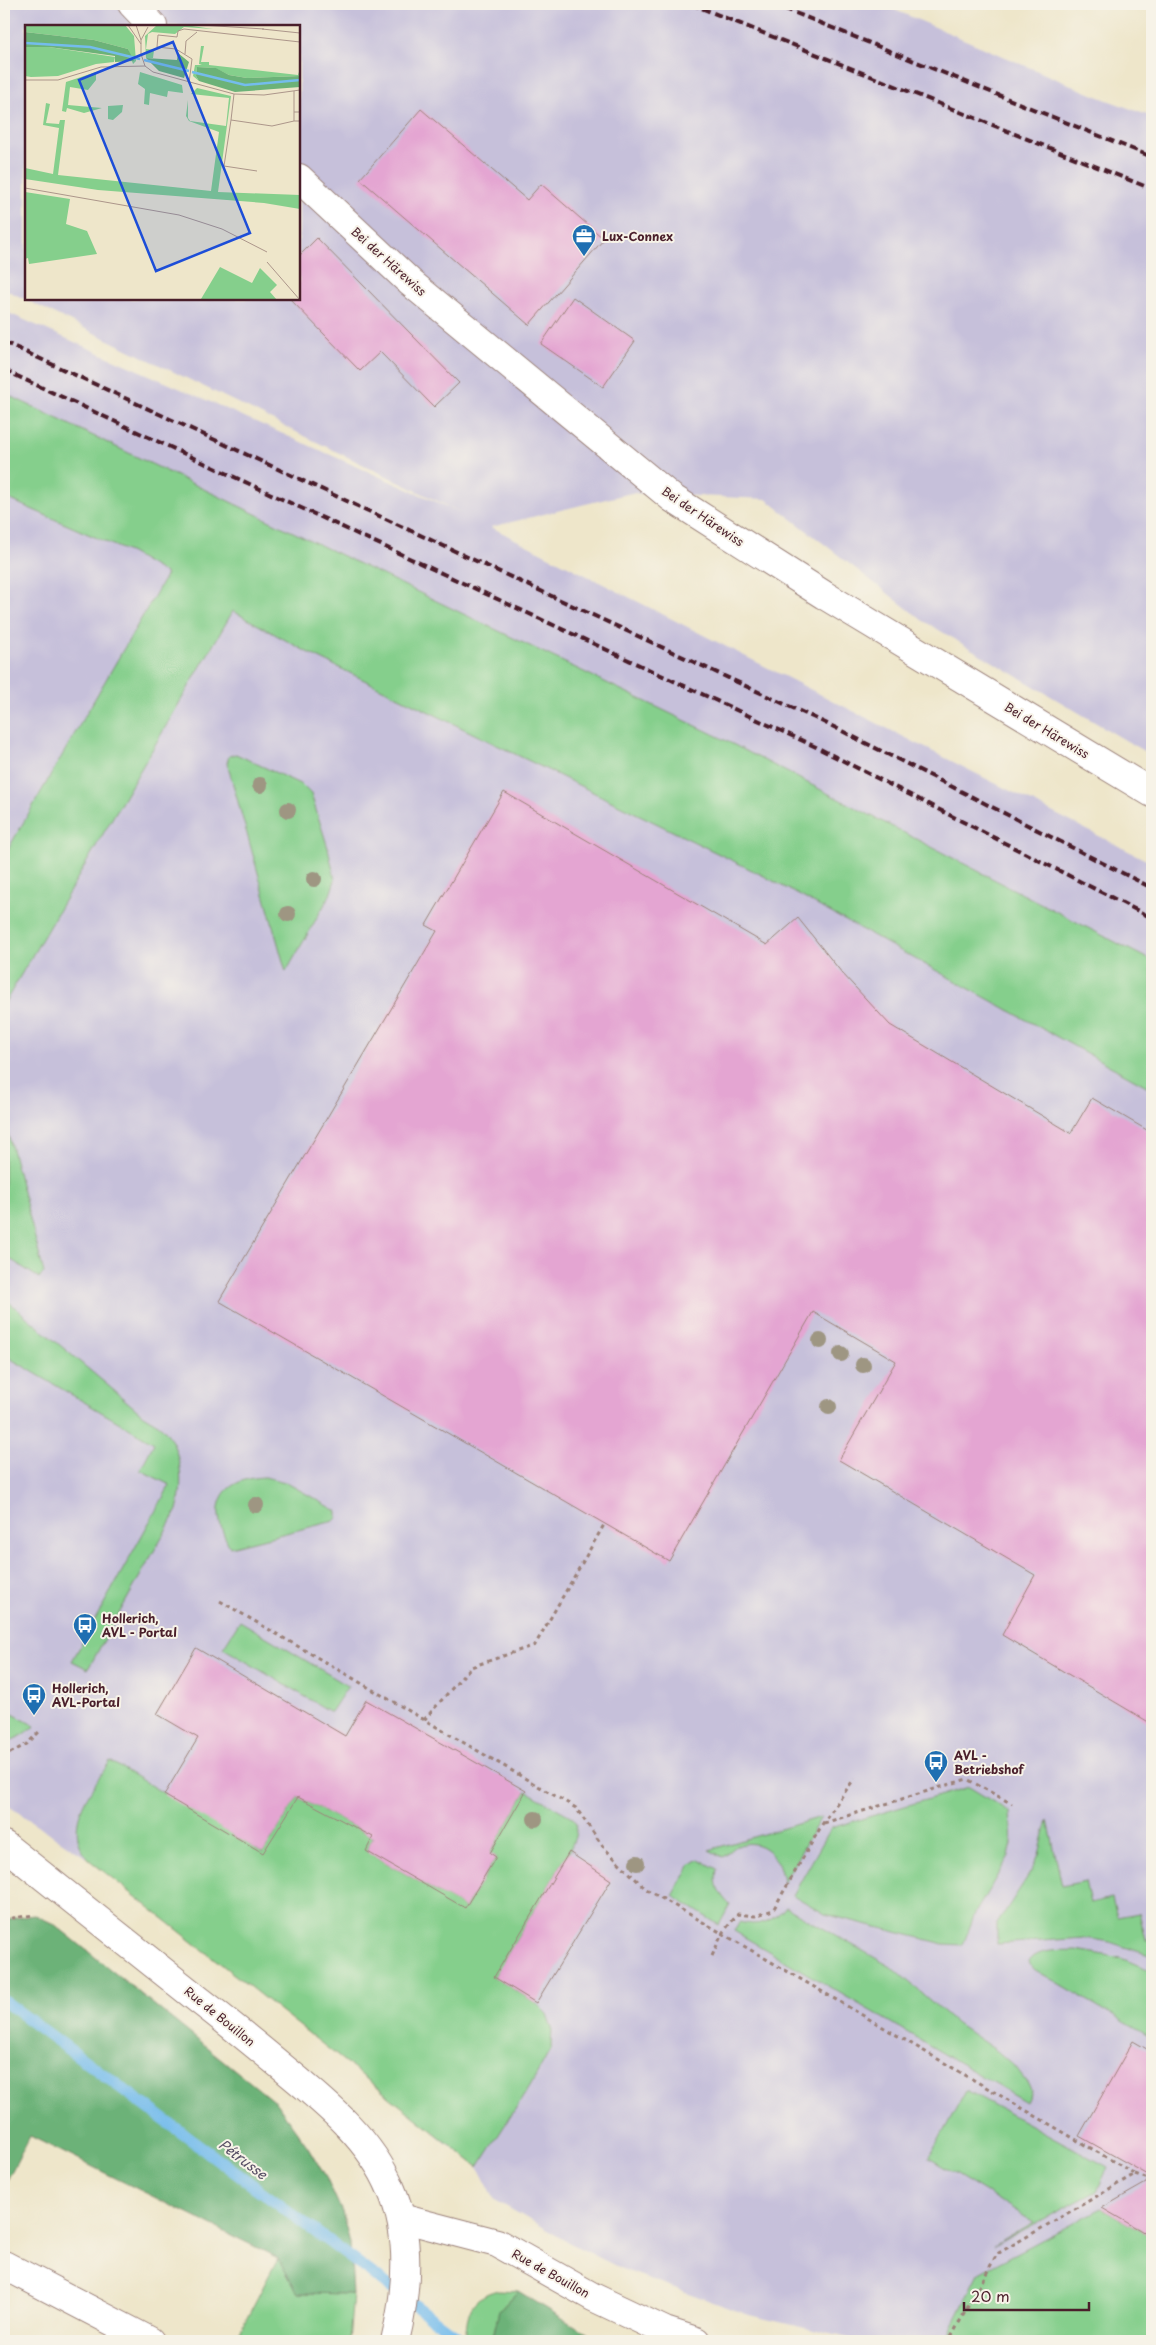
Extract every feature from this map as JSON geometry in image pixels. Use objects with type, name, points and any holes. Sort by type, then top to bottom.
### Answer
[{"type":"street","points":[[132,4],[152,25]]},
{"type":"street","name":"Bei der Härewiss","points":[[300,179],[412,283],[672,498],[824,595],[1152,793]]},
{"type":"street","name":"Rue de Bouillon","points":[[4,1845],[242,2033],[339,2115],[376,2162],[405,2216],[406,2264],[402,2310],[396,2341]]},
{"type":"street","name":"Rue de Bouillon","points":[[405,2216],[497,2243],[593,2297],[665,2331],[696,2341]]},
{"type":"street","points":[[4,2264],[150,2341]]},
{"type":"path","points":[[424,1720],[471,1667],[535,1645],[605,1523]]},
{"type":"path","points":[[220,1602],[576,1808],[604,1848],[646,1889],[723,1932],[1135,2174],[1148,2179]]},
{"type":"path","points":[[10,1753],[27,1744],[41,1730]]},
{"type":"path","points":[[712,1956],[723,1932],[738,1914],[756,1916],[773,1910],[823,1823],[854,1779]]},
{"type":"path","points":[[823,1823],[967,1780],[1012,1804]]},
{"type":"path","points":[[949,2341],[997,2254],[1135,2174]]},
{"type":"shaded area","points":[[4,4],[881,4],[1094,95],[1152,117],[1152,756],[922,620],[766,499],[631,493],[491,527],[1152,863],[1152,961],[715,735],[4,393],[4,311],[462,513],[26,300],[300,300],[300,25],[25,25],[25,299],[4,289]]},
{"type":"shaded area","points":[[4,497],[131,553],[307,652],[764,876],[1152,1089],[1152,2341],[861,2341],[749,2315],[622,2269],[566,2241],[495,2200],[478,2167],[386,2092],[88,1859],[4,1803]]},
{"type":"green space","points":[[4,393],[715,735],[1152,961],[1152,1089],[764,876],[307,652],[233,611],[4,1004],[4,856],[167,574],[131,553],[4,497]]},
{"type":"green space","points":[[236,754],[302,785],[311,794],[328,848],[335,880],[330,895],[286,972],[227,763],[229,756]]},
{"type":"green space","points":[[4,1118],[44,1273],[39,1278],[4,1255]]},
{"type":"green space","points":[[4,1298],[143,1415],[163,1428],[178,1456],[181,1478],[177,1510],[88,1669],[72,1661],[170,1485],[140,1470],[154,1443],[4,1355]]},
{"type":"green space","points":[[265,1477],[285,1482],[337,1511],[337,1518],[334,1521],[230,1547],[223,1533],[220,1520],[219,1508],[222,1498],[227,1490],[237,1483]]},
{"type":"green space","points":[[240,1621],[348,1686],[331,1712],[223,1648]]},
{"type":"green space","points":[[13,1714],[35,1726],[23,1735],[4,1744],[4,1719]]},
{"type":"green space","points":[[110,1761],[263,1853],[298,1797],[373,1837],[366,1851],[465,1908],[496,1857],[490,1853],[526,1791],[572,1817],[577,1823],[575,1837],[569,1852],[494,1977],[536,2003],[547,2014],[552,2028],[551,2048],[530,2086],[478,2167],[88,1859],[80,1846],[77,1833],[78,1821],[88,1796]]},
{"type":"green space","points":[[969,1787],[1010,1812],[1012,1844],[1009,1856],[975,1913],[963,1945],[944,1944],[825,1914],[793,1895],[831,1828]]},
{"type":"green space","points":[[821,1817],[783,1883],[779,1865],[768,1851],[761,1846],[744,1844],[735,1847],[723,1857],[709,1850]]},
{"type":"green space","points":[[1048,1820],[1062,1886],[1085,1881],[1090,1903],[1112,1898],[1117,1917],[1139,1913],[1146,1940],[1152,1940],[1152,1956],[1110,1942],[1085,1938],[997,1944],[997,1924],[1032,1870],[1039,1854]]},
{"type":"green space","points":[[699,1859],[717,1869],[716,1880],[718,1889],[730,1905],[719,1925],[673,1896],[691,1864]]},
{"type":"green space","points":[[786,1907],[893,1968],[957,2024],[997,2051],[1013,2065],[1028,2084],[1031,2091],[1026,2102],[734,1931],[739,1922],[753,1924],[765,1922]]},
{"type":"green space","points":[[35,1915],[54,1924],[276,2103],[308,2147],[328,2181],[342,2212],[350,2243],[353,2294],[298,2293],[278,2258],[30,2136],[4,2186],[4,1922],[13,1918]]},
{"type":"green space","points":[[1076,1950],[1121,1958],[1152,1971],[1152,2038],[1032,1968],[1029,1962],[1038,1954],[1044,1952]]},
{"type":"green space","points":[[966,2090],[1108,2167],[1097,2191],[993,2246],[1034,2222],[929,2158]]},
{"type":"green space","points":[[1102,2208],[1152,2237],[1152,2341],[945,2341],[979,2273]]},
{"type":"green space","points":[[278,2258],[298,2293],[353,2294],[349,2341],[235,2341]]},
{"type":"green space","points":[[498,2290],[518,2291],[499,2311],[492,2341],[465,2341],[471,2308],[480,2297]]},
{"type":"green space","points":[[518,2291],[600,2341],[492,2341],[499,2311]]},
{"type":"building","points":[[421,109],[527,200],[541,184],[604,239],[529,325],[360,179]]},
{"type":"building","points":[[317,238],[459,383],[434,407],[380,352],[360,371],[291,300],[300,300],[300,255]]},
{"type":"building","points":[[573,297],[635,341],[603,387],[541,344]]},
{"type":"building","points":[[504,792],[767,945],[798,918],[842,973],[890,1025],[1071,1133],[1092,1098],[1152,1133],[1152,1724],[1002,1635],[1035,1575],[839,1460],[896,1361],[813,1312],[669,1561],[219,1301],[437,931],[426,925]]},
{"type":"building","points":[[196,1648],[345,1736],[366,1700],[526,1791],[490,1853],[496,1857],[465,1908],[366,1851],[373,1837],[298,1797],[263,1853],[164,1795],[198,1738],[157,1714]]},
{"type":"building","points":[[569,1852],[611,1880],[536,2003],[494,1977]]},
{"type":"building","points":[[1133,2041],[1152,2052],[1152,2237],[1102,2208],[1146,2183],[1150,2176],[1079,2136]]},
{"type":"waterway","name":"Pétrusse","points":[[4,2001],[463,2341]]},
{"type":"railway","points":[[691,4],[1152,189]]},
{"type":"railway","points":[[773,4],[1152,157]]},
{"type":"railway","points":[[4,342],[834,727],[1152,888]]},
{"type":"railway","points":[[4,370],[816,747],[1152,918]]},
{"type":"place","name":"Lux-Connex","points":[[584,257]]},
{"type":"place","name":"Hollerich, AVL - Portal","points":[[85,1646]]},
{"type":"place","name":"Hollerich, AVL-Portal","points":[[34,1716]]},
{"type":"place","name":"AVL - Betriebshof","points":[[936,1783]]}]
